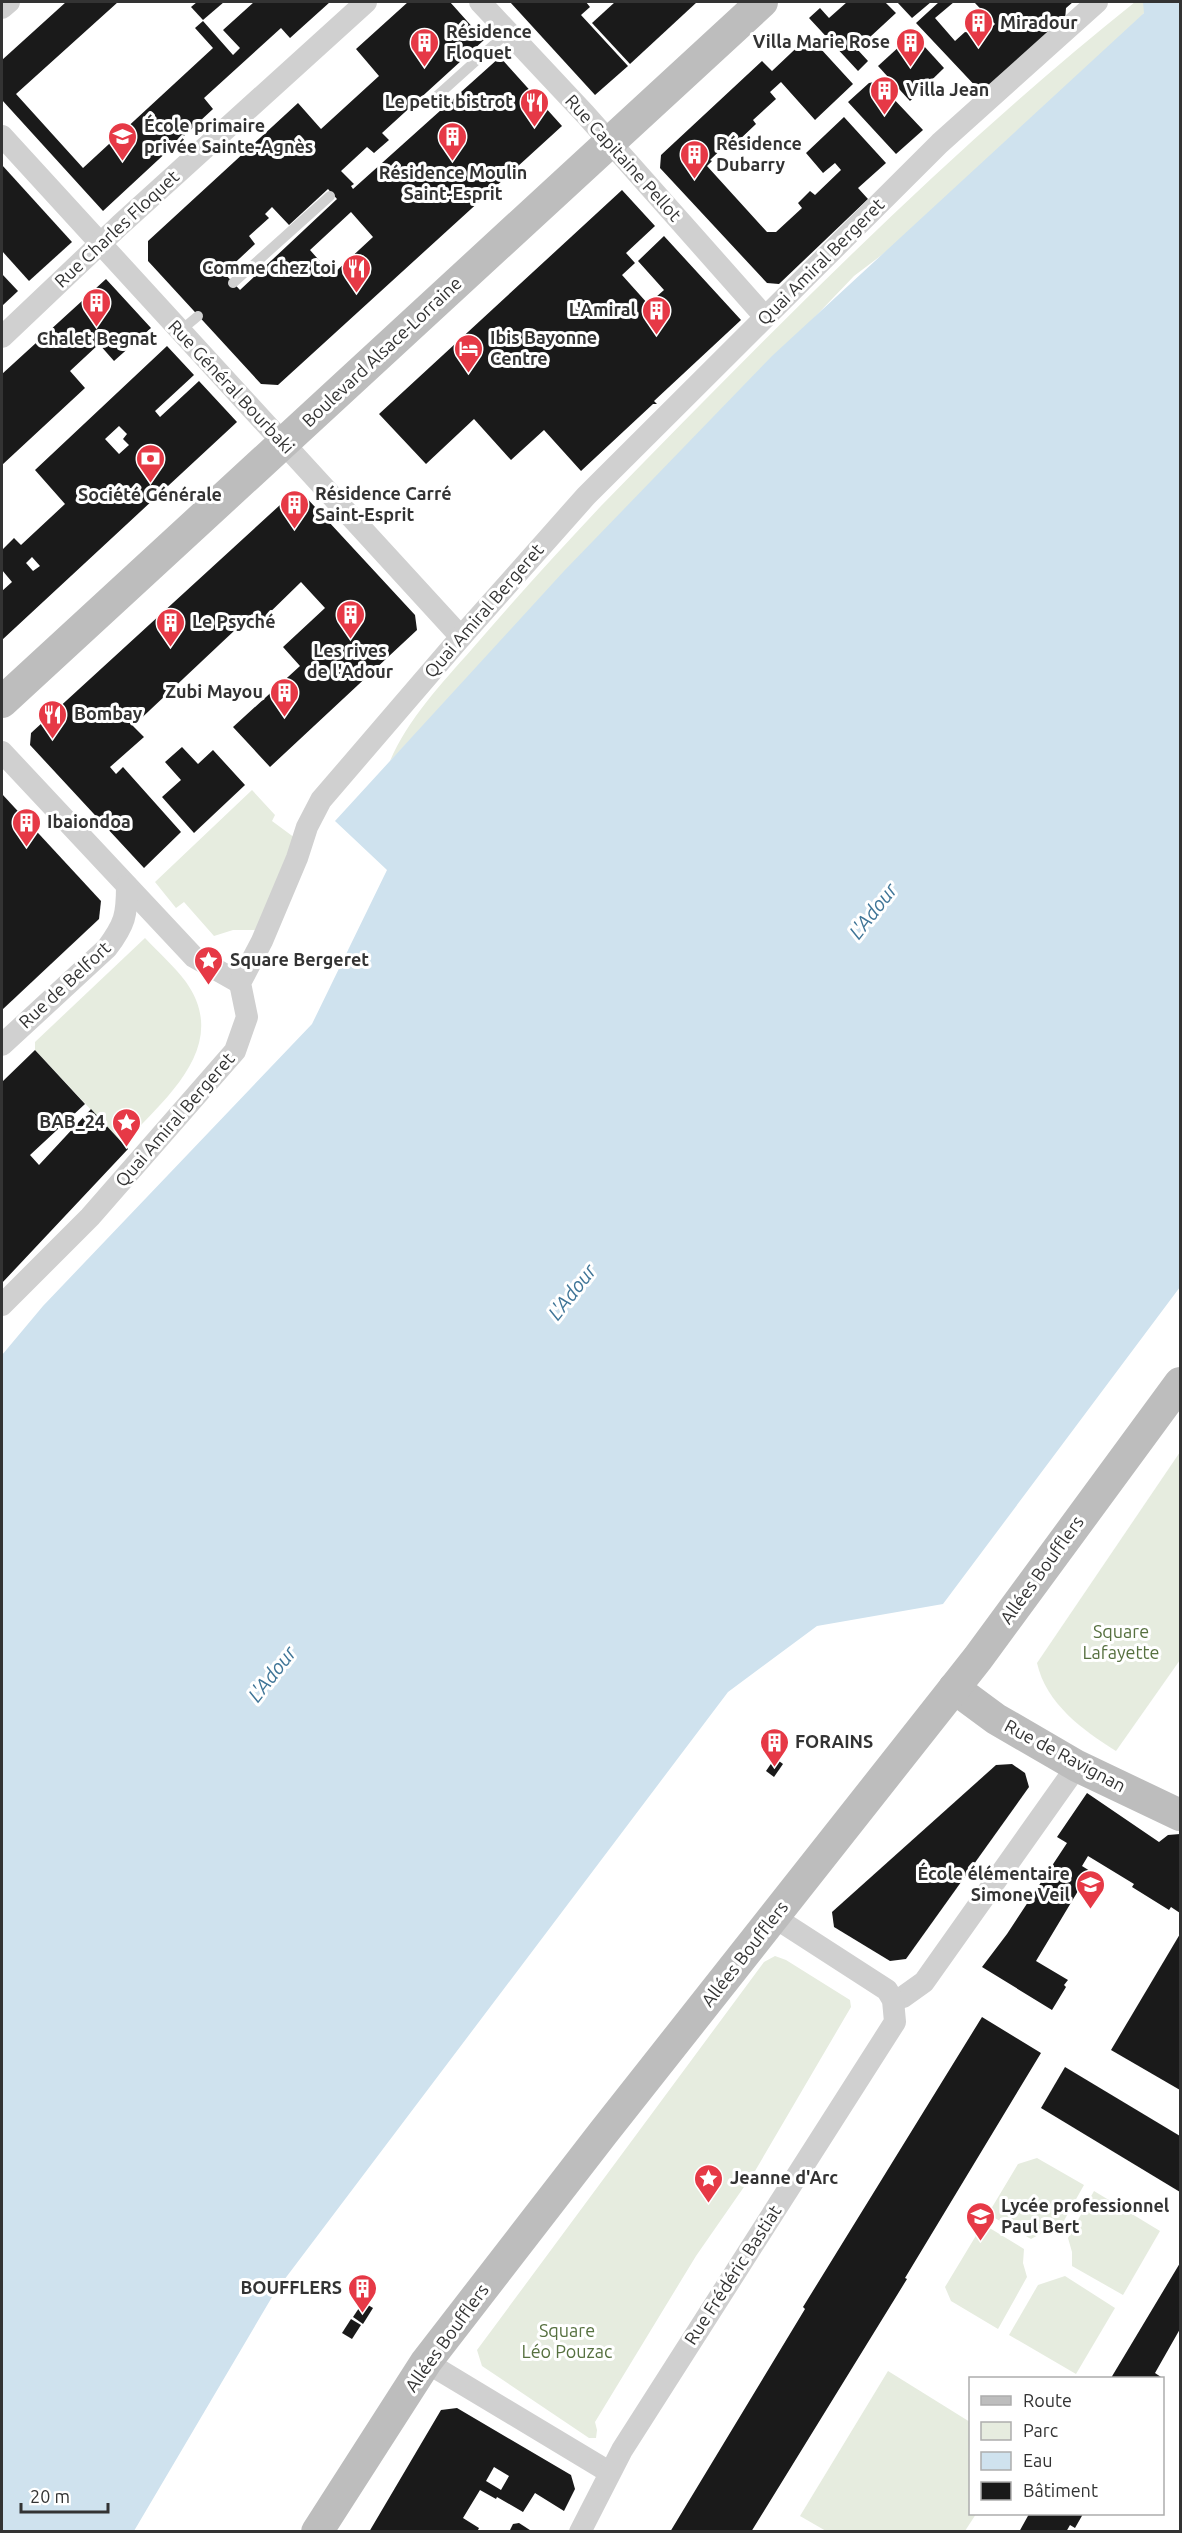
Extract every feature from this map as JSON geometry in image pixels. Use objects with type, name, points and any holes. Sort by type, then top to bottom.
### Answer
[{"type":"main road","name":"Boulevard Alsace-Lorraine","points":[[2,702],[762,2]]},
{"type":"main road","name":"Allées Boufflers","points":[[317,2532],[426,2362],[954,1688],[1180,1383]]},
{"type":"main road","name":"Rue de Ravignan","points":[[954,1688],[996,1719],[1077,1766],[1180,1815]]},
{"type":"street","points":[[2,8],[9,2]]},
{"type":"street","name":"Rue Charles Floquet","points":[[2,337],[100,244],[366,2]]},
{"type":"street","name":"Rue Capitaine Pellot","points":[[480,2],[765,317]]},
{"type":"street","name":"Quai Amiral Bergeret","points":[[2,1305],[90,1217],[235,1051],[247,1017],[240,983],[262,940],[297,858],[307,827],[321,800],[586,496],[940,143],[1097,2]]},
{"type":"street","name":"Rue Général Bourbaki","points":[[2,136],[461,637]]},
{"type":"street","points":[[2,752],[194,957],[240,983]]},
{"type":"street","name":"Rue de Belfort","points":[[2,1045],[107,948],[121,930],[127,909],[127,886]]},
{"type":"street","points":[[774,1917],[887,1990],[893,2000],[903,1996],[924,1982],[1077,1766]]},
{"type":"street","name":"Rue Frédéric Bastiat","points":[[580,2532],[609,2472],[895,2022],[893,2000]]},
{"type":"street","points":[[426,2362],[609,2472]]},
{"type":"lane","points":[[428,104],[508,32]]},
{"type":"lane","points":[[233,283],[330,196]]},
{"type":"lane","points":[[180,331],[198,316]]},
{"type":"green space","points":[[1135,2],[1144,2],[1147,9],[1132,29],[912,232],[854,276],[390,761],[416,716],[449,675],[568,541],[665,440],[927,183],[1064,60]]},
{"type":"green space","points":[[252,790],[275,815],[272,821],[295,838],[259,930],[233,930],[214,936],[184,902],[176,908],[155,882]]},
{"type":"green space","points":[[145,938],[186,982],[198,1006],[201,1029],[197,1050],[187,1071],[173,1091],[123,1144],[35,1050],[35,1042]]},
{"type":"green space","name":"Square Lafayette","points":[[1180,1452],[1180,1660],[1116,1751],[1078,1724],[1057,1703],[1048,1691],[1037,1663]]},
{"type":"green space","name":"Square Léo Pouzac","points":[[775,1956],[786,1960],[850,2000],[851,2007],[755,2171],[696,2256],[595,2422],[596,2438],[589,2438],[482,2366],[477,2350],[764,1962]]},
{"type":"green space","points":[[1037,2158],[1084,2185],[1057,2233],[1042,2233],[1031,2239],[988,2214],[1018,2164]]},
{"type":"green space","points":[[1094,2191],[1160,2231],[1123,2295],[1072,2266],[1072,2252],[1068,2238]]},
{"type":"green space","points":[[983,2224],[1024,2249],[1023,2263],[1027,2277],[998,2329],[951,2301],[945,2287]]},
{"type":"green space","points":[[1065,2276],[1115,2308],[1076,2374],[1009,2335],[1038,2285]]},
{"type":"green space","points":[[888,2371],[969,2421],[969,2515],[975,2515],[965,2531],[826,2531],[800,2516]]},
{"type":"water","name":"L'Adour","points":[[1143,2],[1180,2],[1180,1287],[943,1604],[817,1626],[728,1692],[275,2292],[134,2531],[2,2531],[2,1355],[43,1306],[312,1024],[387,870],[335,821],[564,571],[772,356],[1144,13]]},
{"type":"building","points":[[66,2],[118,2],[16,94],[83,168],[213,48],[195,28],[203,21],[233,55],[240,48],[223,30],[254,2],[330,2],[290,38],[281,28],[204,98],[213,109],[103,211],[2,100],[2,60]]},
{"type":"building","points":[[197,2],[224,2],[203,20],[191,7]]},
{"type":"building","points":[[408,2],[450,2],[484,40],[382,133],[389,140],[374,153],[367,147],[341,171],[354,184],[351,186],[353,189],[500,57],[562,126],[278,385],[261,384],[148,261],[148,241],[298,103],[321,129],[379,76],[356,49]],"holes":[[[328,189],[337,199],[240,290],[224,273],[255,244],[249,236],[269,218],[265,214],[272,207],[289,225]],[[351,212],[373,237],[332,275],[310,250]]]},
{"type":"building","points":[[510,2],[586,2],[590,7],[581,15],[628,66],[595,95]]},
{"type":"building","points":[[615,2],[697,2],[630,64],[592,23]]},
{"type":"building","points":[[847,2],[885,2],[896,13],[857,49],[868,61],[858,71],[809,18],[820,8],[829,18]]},
{"type":"building","points":[[897,2],[931,2],[912,18]]},
{"type":"building","points":[[939,2],[954,2],[935,18],[955,41],[965,32],[984,35],[995,24],[974,2],[1073,2],[1066,8],[1065,20],[981,92],[916,23]]},
{"type":"building","name":"Villa Marie Rose","points":[[913,34],[944,68],[910,101],[878,66]]},
{"type":"building","name":"Résidence Dubarry","points":[[809,36],[853,84],[815,120],[781,82],[770,92],[776,99],[753,120],[756,124],[737,142],[733,138],[710,160],[712,161],[707,166],[767,232],[776,232],[802,208],[798,203],[810,191],[815,195],[841,170],[835,163],[823,173],[806,153],[844,117],[886,163],[858,188],[868,199],[779,284],[767,283],[660,168],[661,155],[762,61],[772,71]]},
{"type":"building","name":"Villa Jean","points":[[883,78],[894,90],[890,95],[923,130],[896,154],[848,102],[869,83],[880,81]]},
{"type":"building","points":[[2,165],[72,242],[29,281],[2,251]]},
{"type":"building","points":[[622,190],[655,226],[626,253],[635,263],[622,275],[648,304],[664,290],[638,261],[664,236],[741,320],[654,401],[657,404],[653,404],[581,471],[544,430],[511,460],[474,419],[426,464],[379,414]]},
{"type":"building","points":[[2,274],[18,291],[2,306]]},
{"type":"building","points":[[106,279],[151,328],[114,361],[99,344],[70,371],[85,388],[2,465],[2,374]]},
{"type":"building","points":[[167,346],[194,375],[155,411],[160,417],[199,381],[237,422],[2,640],[2,591],[12,582],[2,570],[2,550],[14,538],[21,545],[65,504],[35,470]],"holes":[[[119,426],[127,434],[123,439],[129,445],[119,454],[105,439]],[[32,557],[40,566],[33,571],[26,563]]]},
{"type":"building","points":[[292,494],[303,494],[415,615],[417,630],[270,767],[233,727],[300,666],[283,647],[325,608],[301,582],[260,622],[252,614],[133,726],[144,737],[110,767],[116,774],[123,767],[181,832],[144,868],[30,745],[31,733]]},
{"type":"building","points":[[182,747],[198,764],[213,750],[245,785],[194,833],[162,797],[181,780],[165,762]]},
{"type":"building","name":"Ibaiondoa","points":[[2,794],[101,901],[99,919],[2,1010]]},
{"type":"building","points":[[35,1050],[85,1104],[30,1155],[39,1165],[91,1109],[128,1149],[2,1283],[2,1082]]},
{"type":"building","name":"FORAINS","points":[[775,1758],[783,1764],[774,1777],[766,1771]]},
{"type":"building","points":[[1012,1764],[1025,1773],[1029,1787],[906,1959],[890,1961],[834,1927],[832,1912],[996,1765]]},
{"type":"building","points":[[1087,1793],[1159,1842],[1168,1835],[1180,1834],[1180,1913],[1171,1907],[1169,1910],[1132,1887],[1134,1884],[1088,1856],[1082,1866],[1090,1871],[1036,1961],[1068,1980],[1052,2010],[982,1967],[1007,1934],[1067,1843],[1057,1837]]},
{"type":"building","points":[[1180,1934],[1180,2090],[1111,2050]]},
{"type":"building","points":[[982,2017],[1041,2053],[905,2278],[907,2279],[751,2532],[670,2532],[805,2309],[803,2307]]},
{"type":"building","points":[[1065,2067],[1180,2136],[1180,2192],[1041,2108]]},
{"type":"building","points":[[1180,2263],[1180,2329],[1155,2373],[1161,2377],[1112,2377]]},
{"type":"building","name":"BOUFFLERS","points":[[363,2302],[373,2308],[363,2324],[353,2317]]},
{"type":"building","points":[[351,2319],[361,2325],[352,2339],[342,2333]]},
{"type":"building","points":[[457,2408],[571,2475],[575,2489],[564,2511],[535,2493],[523,2512],[480,2490],[463,2518],[479,2528],[477,2532],[369,2532],[441,2410]],"holes":[[[494,2467],[509,2476],[501,2490],[486,2481]]]},
{"type":"building","points":[[1028,2515],[1082,2515],[1075,2528],[1070,2525],[1066,2532],[1019,2532]]},
{"type":"building","points":[[519,2523],[533,2532],[509,2532],[513,2524]]},
{"type":"place","name":"Miradour","points":[[979,48]]},
{"type":"place","name":"Résidence Floquet","points":[[425,68]]},
{"type":"place","name":"Villa Marie Rose","points":[[911,68]]},
{"type":"place","name":"Villa Jean","points":[[885,116]]},
{"type":"place","name":"Le petit bistrot","points":[[534,128]]},
{"type":"place","name":"École primaire privée Sainte-Agnès","points":[[123,162]]},
{"type":"place","name":"Résidence Moulin Saint-Esprit","points":[[453,162]]},
{"type":"place","name":"Résidence Dubarry","points":[[695,180]]},
{"type":"place","name":"Comme chez toi","points":[[357,294]]},
{"type":"place","name":"Chalet Begnat","points":[[97,328]]},
{"type":"place","name":"L'Amiral","points":[[657,336]]},
{"type":"place","name":"Ibis Bayonne Centre","points":[[469,374]]},
{"type":"place","name":"Société Générale","points":[[150,484]]},
{"type":"place","name":"Résidence Carré Saint-Esprit","points":[[294,530]]},
{"type":"place","name":"Les rives de l'Adour","points":[[350,640]]},
{"type":"place","name":"Le Psyché","points":[[171,648]]},
{"type":"place","name":"Zubi Mayou","points":[[284,718]]},
{"type":"place","name":"Bombay","points":[[53,740]]},
{"type":"place","name":"Ibaiondoa","points":[[26,848]]},
{"type":"place","name":"Square Bergeret","points":[[209,986]]},
{"type":"place","name":"BAB_24","points":[[126,1148]]},
{"type":"place","name":"FORAINS","points":[[774,1768]]},
{"type":"place","name":"École élémentaire Simone Veil","points":[[1091,1910]]},
{"type":"place","name":"Jeanne d'Arc","points":[[709,2204]]},
{"type":"place","name":"Lycée professionnel Paul Bert","points":[[980,2242]]},
{"type":"place","name":"BOUFFLERS","points":[[363,2314]]}]
